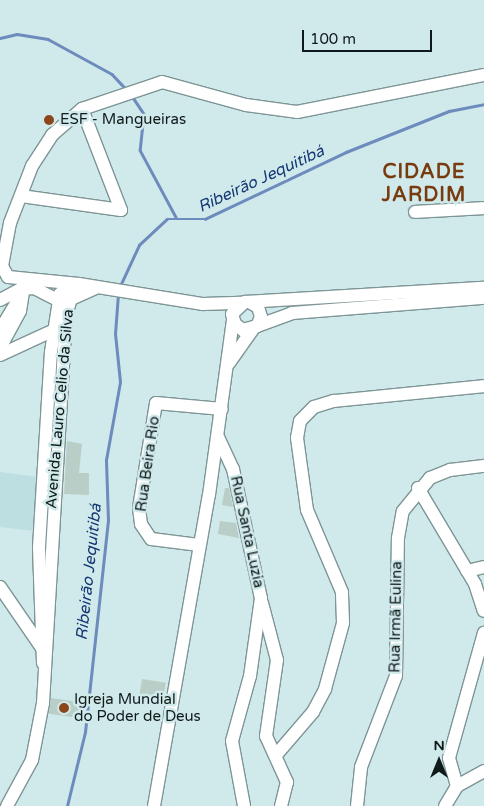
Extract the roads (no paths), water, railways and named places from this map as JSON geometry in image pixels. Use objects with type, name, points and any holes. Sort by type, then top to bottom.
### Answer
[{"type":"street","points":[[0,300],[6,276],[2,266],[5,221],[21,196],[52,135],[82,109],[115,94],[145,85],[181,84],[246,105],[297,112],[484,75]]},
{"type":"street","points":[[21,196],[121,210],[82,109]]},
{"type":"street","points":[[415,212],[484,208]]},
{"type":"street","points":[[6,276],[26,287],[63,302]]},
{"type":"street","points":[[0,300],[26,287],[79,284],[203,304],[484,288]]},
{"type":"street","name":"Avenida Lauro Celio da Silva","points":[[55,370],[64,289],[79,284]]},
{"type":"street","points":[[0,330],[26,287]]},
{"type":"street","points":[[0,348],[20,311],[26,287]]},
{"type":"street","name":"Avenida Lauro Celio da Silva","points":[[7,806],[29,770],[38,741],[43,663],[44,547],[55,370],[54,330],[63,302],[77,295],[102,288]]},
{"type":"street","points":[[203,304],[232,318],[243,330],[255,328],[298,313],[484,298]]},
{"type":"street","points":[[154,806],[218,437],[229,363],[227,336],[232,318],[245,302]]},
{"type":"street","points":[[229,363],[255,328],[260,311],[245,302]]},
{"type":"street","points":[[0,355],[54,330]]},
{"type":"street","points":[[276,755],[313,712],[325,689],[343,622],[342,592],[310,522],[297,438],[300,421],[314,407],[364,397],[484,386]]},
{"type":"street","name":"Rua Beira Rio","points":[[199,544],[151,539],[141,524],[139,508],[156,403],[222,409]]},
{"type":"street","name":"Rua Santa Luzia","points":[[218,437],[233,469],[261,598],[250,676],[232,741],[244,806]]},
{"type":"street","points":[[484,466],[440,473],[418,488],[467,572],[484,611]]},
{"type":"street","name":"Rua Irmã Eulina","points":[[357,806],[361,767],[396,676],[398,538],[403,511],[418,488]]},
{"type":"street","points":[[467,572],[484,567]]},
{"type":"street","points":[[0,587],[43,649]]},
{"type":"street","points":[[261,598],[277,660],[266,736],[287,782],[281,806]]},
{"type":"street","points":[[457,786],[449,758],[484,633]]},
{"type":"street","points":[[445,806],[457,786],[484,771]]},
{"type":"waterway","points":[[0,38],[17,34],[48,39],[112,74],[127,90]]},
{"type":"waterway","points":[[132,96],[144,114],[140,150],[176,217]]},
{"type":"waterway","name":"Ribeirão Jequitibá","points":[[120,286],[139,245],[167,219],[205,219],[346,152],[449,111],[484,104]]},
{"type":"waterway","name":"Ribeirão Jequitibá","points":[[67,806],[85,732],[108,521],[106,460],[120,382],[115,334],[118,294]]},
{"type":"place","name":"ESF - Mangueiras","points":[[49,120]]},
{"type":"place","name":"Igreja Mundial do Poder de Deus","points":[[64,708]]},
{"type":"district","name":"CIDADE JARDIM","points":[[424,184]]}]
